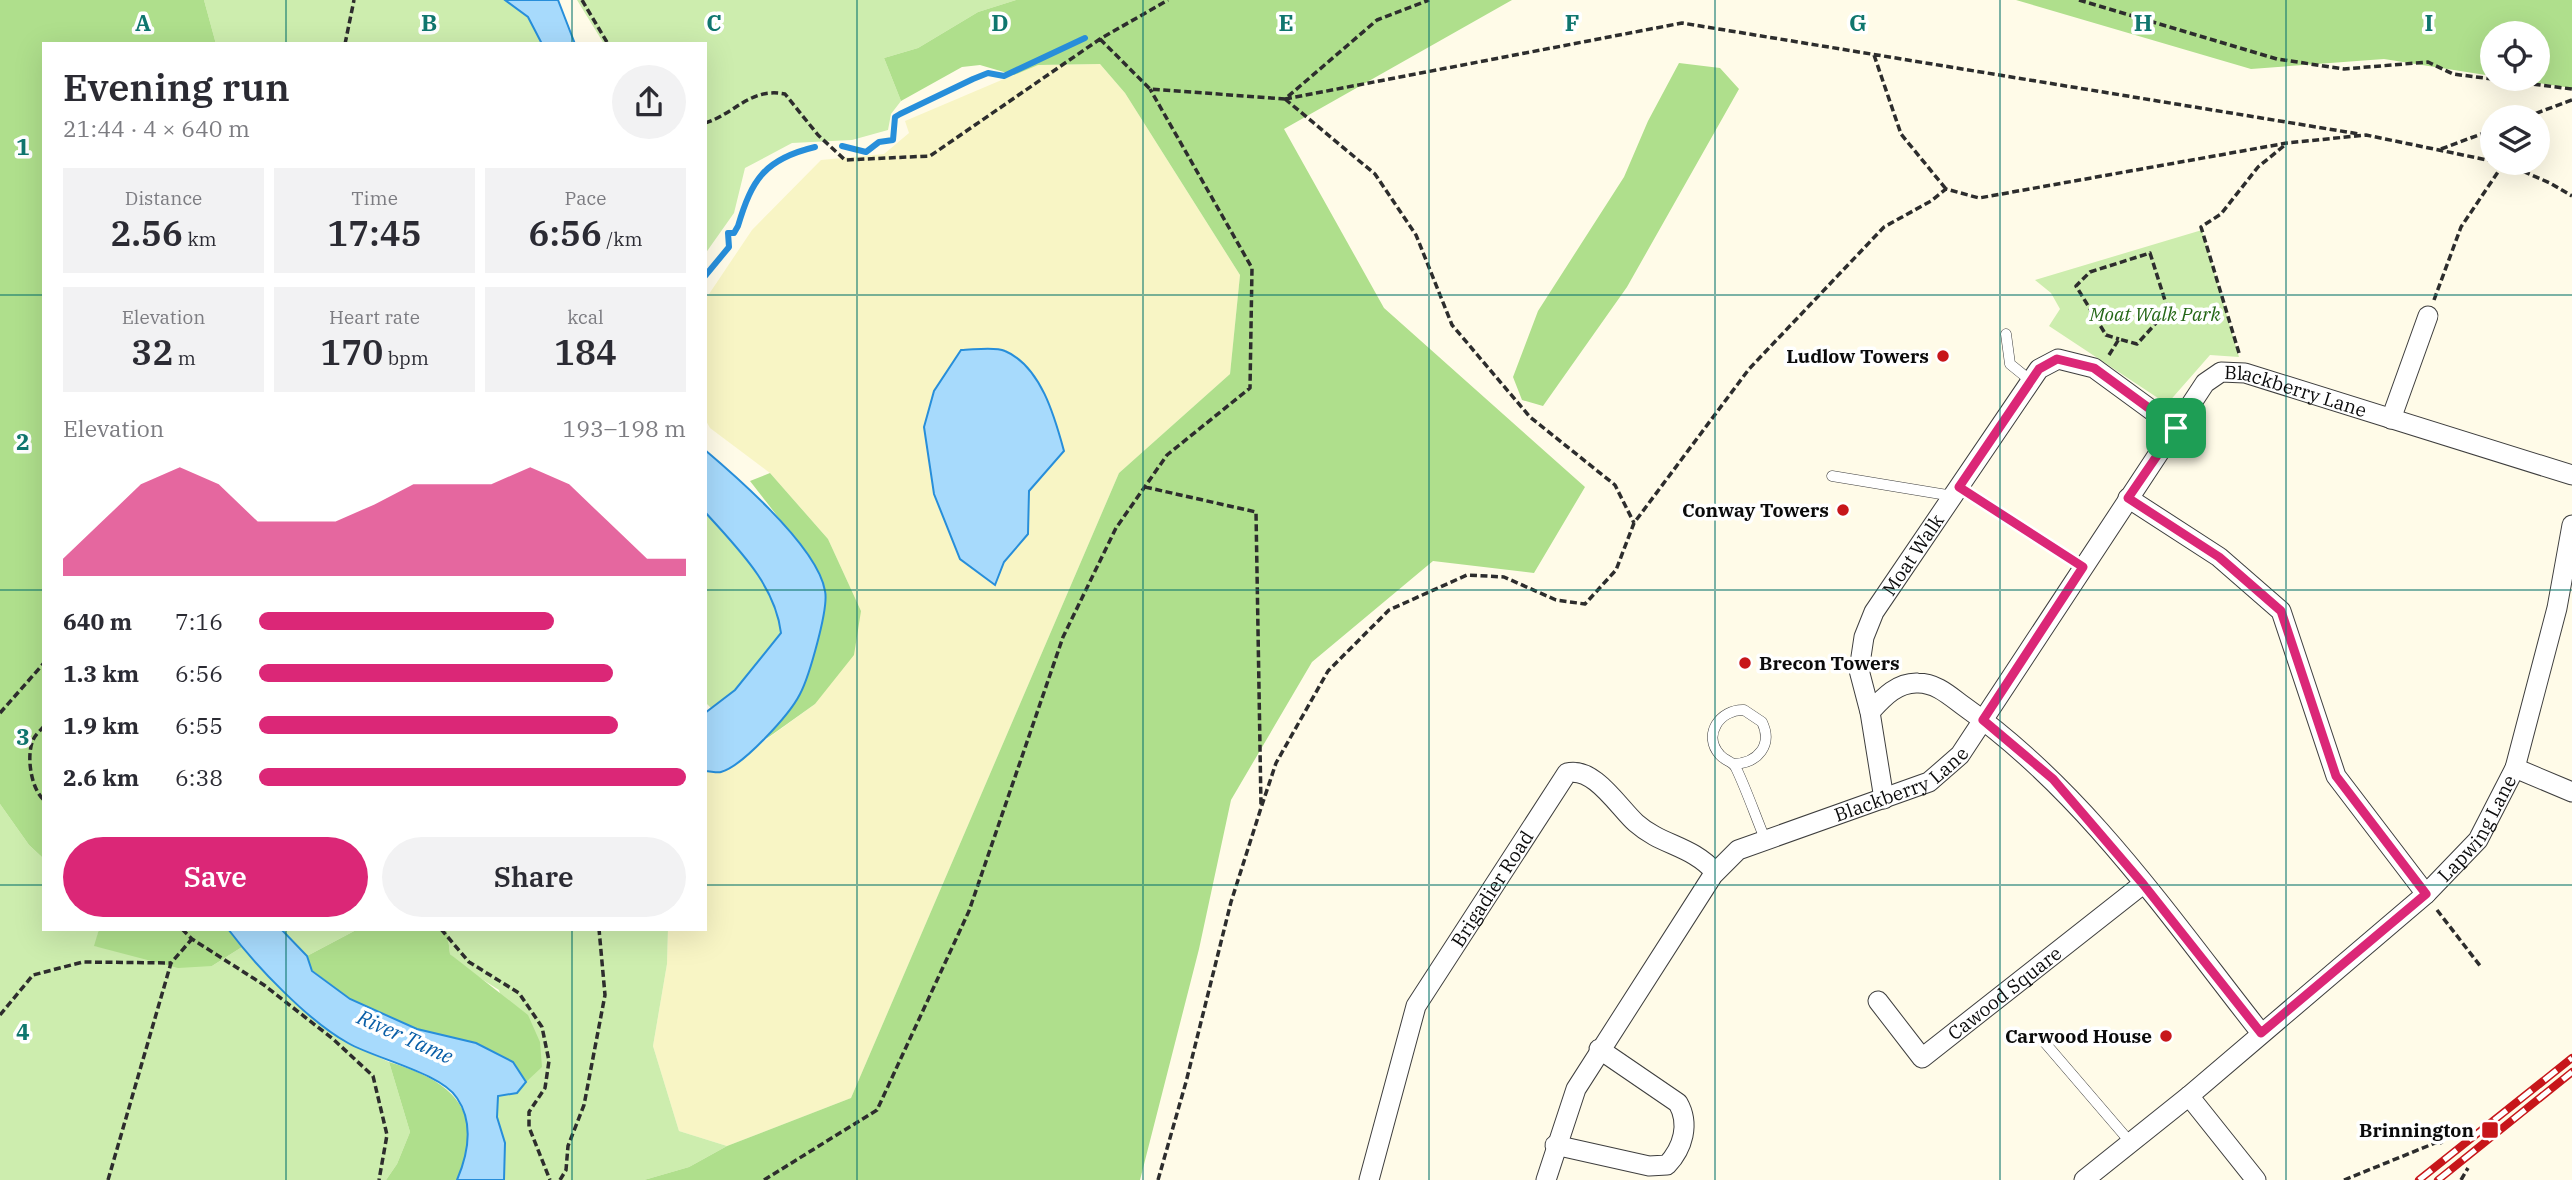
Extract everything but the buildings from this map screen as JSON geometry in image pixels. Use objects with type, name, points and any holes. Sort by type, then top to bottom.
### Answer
[{"type":"street","points":[[2390,419],[2428,316]]},
{"type":"street","name":"Moat Walk","points":[[1884,799],[1870,712],[1859,670],[1864,637],[1874,612],[2039,369],[2057,359],[2075,361],[2099,371],[2176,428]]},
{"type":"street","name":"Blackberry Lane","points":[[1546,1180],[1555,1145],[1576,1089],[1599,1049],[1715,872],[1738,850],[1929,782],[1959,755],[2205,383],[2221,372],[2245,373],[2572,475]]},
{"type":"street","points":[[2128,498],[2219,557],[2281,611],[2336,776],[2426,894]]},
{"type":"street","name":"Lapwing Lane","points":[[2084,1180],[2189,1096],[2426,894],[2477,840],[2515,768],[2565,609],[2572,525]]},
{"type":"street","points":[[1870,712],[1887,694],[1902,686],[1918,683],[1936,686],[1983,720],[2053,779],[2143,884],[2261,1033]]},
{"type":"street","points":[[2515,768],[2572,792]]},
{"type":"street","name":"Brigadier Road","points":[[1369,1180],[1416,1006],[1567,773],[1583,774],[1595,782],[1637,824],[1672,846],[1693,852],[1715,872]]},
{"type":"street","name":"Cawood Square","points":[[1878,1002],[1922,1058],[2143,884]]},
{"type":"street","points":[[1555,1145],[1649,1166],[1667,1165],[1676,1156],[1685,1131],[1685,1115],[1678,1103],[1599,1049]]},
{"type":"street","points":[[2189,1096],[2256,1180]]},
{"type":"lane","points":[[2006,334],[2010,363],[2031,381]]},
{"type":"lane","points":[[1832,475],[1956,492]]},
{"type":"lane","points":[[1734,764],[1746,763],[1758,757],[1766,739],[1762,722],[1744,710],[1721,717],[1713,732],[1718,754],[1734,764],[1765,839]]},
{"type":"lane","points":[[2040,1037],[2131,1143]]},
{"type":"path","points":[[345,42],[354,0]]},
{"type":"path","points":[[582,0],[607,42]]},
{"type":"path","points":[[707,122],[739,103],[769,91],[785,94],[818,135],[845,160],[930,156],[1100,39],[1168,0]]},
{"type":"path","points":[[1285,99],[1377,20],[1429,0]]},
{"type":"path","points":[[2079,0],[2277,59],[2344,69],[2428,62],[2453,74],[2480,77]]},
{"type":"path","points":[[1150,89],[1285,99],[1682,23],[2366,135],[2480,159]]},
{"type":"path","points":[[764,1180],[877,1110],[968,911],[1063,637],[1116,528],[1167,455],[1250,388],[1252,268],[1150,89],[1100,39]]},
{"type":"path","points":[[1874,55],[1901,134],[1945,189],[1979,198],[2287,144],[2366,135]]},
{"type":"path","points":[[2550,86],[2572,89]]},
{"type":"path","points":[[1285,99],[1375,174],[1416,235],[1452,325],[1530,416],[1615,485],[1634,523]]},
{"type":"path","points":[[2550,108],[2572,100]]},
{"type":"path","points":[[2439,150],[2480,135]]},
{"type":"path","points":[[2245,373],[2201,227],[2221,214],[2258,167],[2287,144]]},
{"type":"path","points":[[2428,316],[2461,227],[2495,175]]},
{"type":"path","points":[[2528,175],[2572,196]]},
{"type":"path","points":[[1158,1180],[1186,1082],[1231,902],[1276,763],[1328,671],[1389,610],[1467,575],[1504,577],[1556,600],[1585,604],[1616,570],[1634,523],[1749,369],[1884,228],[1931,201],[1945,189]]},
{"type":"path","points":[[2150,253],[2168,310],[2137,344],[2119,339],[2106,335],[2076,286],[2091,272],[2150,253]]},
{"type":"path","points":[[2099,371],[2119,339]]},
{"type":"path","points":[[1145,487],[1256,512],[1261,808]]},
{"type":"path","points":[[1956,492],[2083,567]]},
{"type":"path","points":[[0,713],[42,665]]},
{"type":"path","points":[[42,728],[32,741],[32,772],[37,794],[42,798]]},
{"type":"path","points":[[2426,894],[2480,967]]},
{"type":"path","points":[[184,931],[192,939],[264,985],[333,1039],[373,1076],[387,1135],[379,1180]]},
{"type":"path","points":[[443,931],[469,962],[519,993],[542,1027],[549,1061],[545,1088],[528,1112],[529,1127],[550,1180]]},
{"type":"path","points":[[561,1180],[566,1170],[568,1146],[584,1105],[605,995],[599,931]]},
{"type":"path","points":[[108,1180],[171,963],[192,939]]},
{"type":"path","points":[[0,1016],[33,975],[83,962],[171,963]]},
{"type":"path","points":[[2344,1180],[2352,1174],[2440,1141],[2442,1144]]},
{"type":"path","points":[[2461,1180],[2468,1168]]},
{"type":"path","points":[[2352,1174],[2357,1180]]},
{"type":"shaded area","points":[[1100,64],[1125,93],[1240,275],[1230,374],[1119,473],[851,1098],[727,1146],[679,1131],[653,1046],[667,964],[668,931],[707,931],[707,771],[722,772],[815,704],[861,611],[828,539],[770,473],[710,428],[707,423],[707,297],[752,230],[821,160],[884,154],[909,133],[905,121],[1037,65]],"holes":[[[1064,451],[1029,491],[1028,534],[1004,562],[995,584],[960,559]]]},
{"type":"green space","points":[[0,0],[204,0],[215,42],[42,42],[42,857],[29,845],[0,804]]},
{"type":"green space","points":[[204,0],[505,0],[528,17],[541,42],[215,42]]},
{"type":"green space","points":[[577,0],[1016,0],[978,12],[918,48],[884,58],[901,101],[891,114],[888,130],[852,140],[792,143],[745,168],[734,213],[707,251],[707,42],[603,42]]},
{"type":"green space","points":[[1016,0],[1512,0],[1284,129],[1384,308],[1585,487],[1534,573],[1433,561],[1312,662],[1231,800],[1199,949],[1140,1180],[644,1180],[689,1167],[727,1146],[851,1098],[1119,473],[1230,374],[1240,275],[1125,93],[1100,64],[1038,65],[1014,75],[980,65],[962,67],[901,101],[884,58],[918,48],[978,12]]},
{"type":"green space","points":[[2016,0],[2572,0],[2572,88],[2550,85],[2550,21],[2480,21],[2480,74],[2384,59],[2251,69]]},
{"type":"green space","points":[[1679,63],[1720,68],[1739,89],[1627,287],[1543,406],[1522,400],[1513,377],[1538,311],[1624,177],[1648,121]]},
{"type":"green space","name":"Moat Walk Park","points":[[2202,230],[2239,357],[2210,355],[2167,404],[2049,326],[2060,309],[2051,293],[2035,280]]},
{"type":"green space","points":[[770,473],[828,539],[861,611],[854,655],[815,704],[766,739],[801,693],[810,558],[750,481]]},
{"type":"green space","points":[[707,514],[742,553],[763,583],[771,598],[781,633],[735,690],[713,710],[707,704]]},
{"type":"green space","points":[[0,804],[29,845],[42,857],[42,931],[99,931],[95,946],[212,966],[242,947],[346,1042],[389,1062],[410,1132],[397,1164],[386,1180],[0,1180]]},
{"type":"green space","points":[[98,931],[230,931],[242,947],[212,966],[178,968],[94,946]]},
{"type":"green space","points":[[283,931],[354,931],[307,956]]},
{"type":"green space","points":[[354,931],[447,931],[450,954],[528,1015],[540,1042],[542,1067],[526,1082],[513,1062],[476,1043],[417,1029],[350,999],[312,970],[307,956]]},
{"type":"green space","points":[[447,931],[668,931],[667,964],[653,1046],[679,1131],[727,1146],[689,1167],[644,1180],[504,1180],[505,1143],[497,1117],[498,1096],[517,1093],[526,1082],[499,990],[469,971],[450,954]]},
{"type":"green space","points":[[389,1062],[431,1079],[447,1089],[458,1102],[466,1117],[468,1135],[457,1180],[386,1180],[397,1164],[410,1132]]},
{"type":"water","points":[[505,0],[558,0],[574,42],[541,42],[528,17]]},
{"type":"water","points":[[989,348],[1005,351],[1018,358],[1045,394],[1064,451],[1029,491],[1028,534],[1004,562],[995,585],[960,559],[934,494],[924,427],[934,391],[961,350]]},
{"type":"water","points":[[707,452],[756,496],[793,535],[819,574],[825,600],[813,658],[795,703],[741,760],[719,772],[707,771],[707,711],[735,690],[781,633],[771,598],[742,553],[707,514]]},
{"type":"water","name":"River Tame","points":[[230,931],[283,931],[307,956],[312,971],[350,999],[417,1029],[476,1043],[513,1062],[526,1082],[517,1093],[498,1096],[497,1117],[505,1143],[504,1180],[457,1180],[468,1139],[466,1118],[457,1098],[449,1089],[423,1074],[348,1043],[300,1007]]},
{"type":"waterway","points":[[842,146],[866,152],[879,142],[893,140],[895,117],[900,114],[973,79],[988,73],[1004,76],[1085,38]]},
{"type":"waterway","points":[[707,274],[729,247],[728,233],[734,233],[749,196],[763,173],[784,158],[815,147]]},
{"type":"railway","points":[[2419,1180],[2572,1058]]},
{"type":"railway","points":[[2438,1180],[2572,1072]]},
{"type":"place","name":"Ludlow Towers","points":[[1943,356]]},
{"type":"place","name":"Conway Towers","points":[[1843,510]]},
{"type":"place","name":"Brecon Towers","points":[[1745,663]]},
{"type":"place","name":"Carwood House","points":[[2166,1036]]},
{"type":"place","name":"Brinnington","points":[[2490,1130]]},
{"type":"route","points":[[2057,359],[2075,361],[2094,368],[2176,428],[2128,498],[2219,557],[2281,611],[2336,776],[2426,894],[2261,1033],[2143,884],[2053,779],[1983,720],[2083,567],[1959,487],[2039,369],[2057,359]]}]
